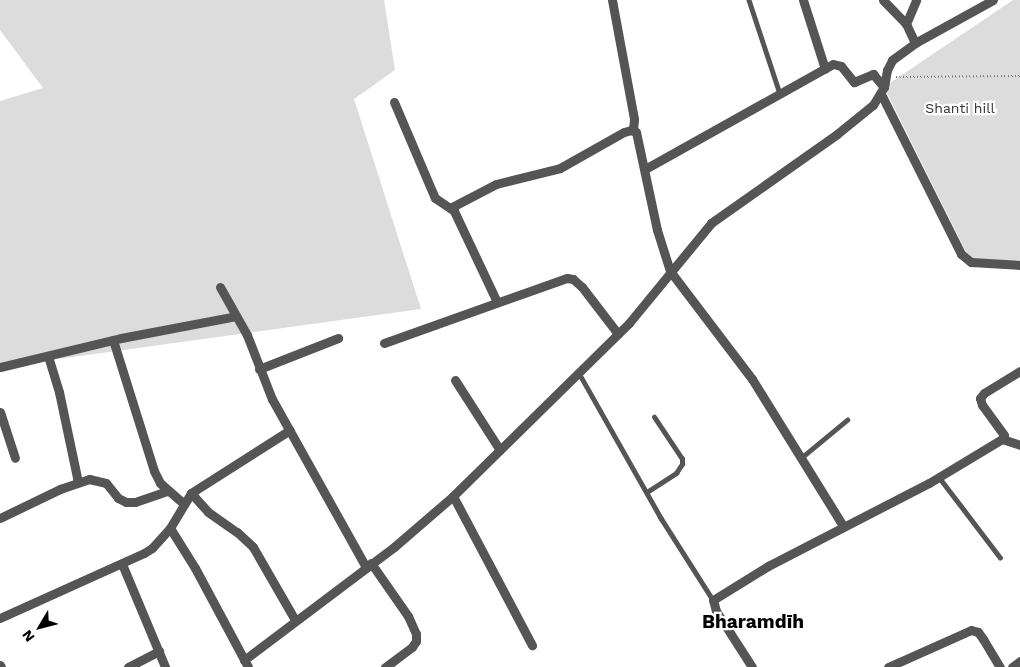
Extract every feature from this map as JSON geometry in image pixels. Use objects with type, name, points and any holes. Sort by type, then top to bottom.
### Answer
[{"type":"street","points":[[612,0],[634,118],[633,130],[637,134],[657,230],[670,271],[752,379],[843,526]]},
{"type":"street","points":[[803,0],[825,69]]},
{"type":"street","points":[[883,0],[906,24],[915,43]]},
{"type":"street","points":[[906,24],[916,0]]},
{"type":"street","points":[[170,528],[195,568],[246,663],[295,620],[419,527],[454,496],[618,334],[711,223],[838,134],[867,111],[883,91],[892,60],[915,43],[993,0]]},
{"type":"street","points":[[645,170],[838,63],[854,82],[873,74],[883,91],[960,254],[971,262],[1020,265]]},
{"type":"street","points":[[394,102],[435,198],[450,208],[456,215],[496,302]]},
{"type":"street","points":[[450,208],[496,184],[560,168],[624,132],[633,130]]},
{"type":"street","points":[[384,343],[561,279],[573,279],[582,287],[618,334]]},
{"type":"street","points":[[220,287],[250,342],[272,399],[369,565],[408,616],[416,634],[416,641],[412,647],[385,667]]},
{"type":"street","points":[[0,367],[113,340],[236,316]]},
{"type":"street","points":[[259,369],[338,338]]},
{"type":"street","points":[[113,340],[154,471],[160,483],[167,491],[184,504]]},
{"type":"street","points":[[48,356],[59,392],[78,482]]},
{"type":"street","points":[[752,667],[716,611],[713,600],[768,566],[939,476],[1002,439],[1004,434],[982,405],[980,398],[984,393],[1020,371]]},
{"type":"street","points":[[455,380],[500,450]]},
{"type":"street","points":[[0,412],[15,458]]},
{"type":"street","points":[[0,618],[122,564],[152,548],[170,528],[191,493],[290,430]]},
{"type":"street","points":[[1002,439],[1020,445]]},
{"type":"street","points":[[0,518],[78,482],[89,479],[106,483],[118,498],[126,502],[135,502],[167,491]]},
{"type":"street","points":[[191,493],[208,512],[237,532],[253,546],[295,620]]},
{"type":"street","points":[[454,496],[532,645]]},
{"type":"street","points":[[122,564],[166,667]]},
{"type":"street","points":[[888,667],[971,630],[978,632],[998,666]]},
{"type":"street","points":[[128,667],[159,651]]},
{"type":"street","points":[[1012,667],[1020,661]]},
{"type":"lane","points":[[749,0],[780,94]]},
{"type":"lane","points":[[579,373],[647,492],[713,600]]},
{"type":"lane","points":[[647,492],[676,473],[682,464],[682,459],[654,416]]},
{"type":"lane","points":[[801,458],[847,420]]},
{"type":"lane","points":[[939,476],[1000,557]]},
{"type":"path","points":[[886,77],[1020,76]]},
{"type":"green space","points":[[0,0],[384,0],[395,70],[354,99],[421,309],[0,367],[0,101],[43,88],[0,30]]},
{"type":"green space","name":"Shanti hill","points":[[1013,0],[1020,0],[1020,265],[971,262],[884,87]]},
{"type":"district","name":"Bharamdīh","points":[[753,622]]}]
